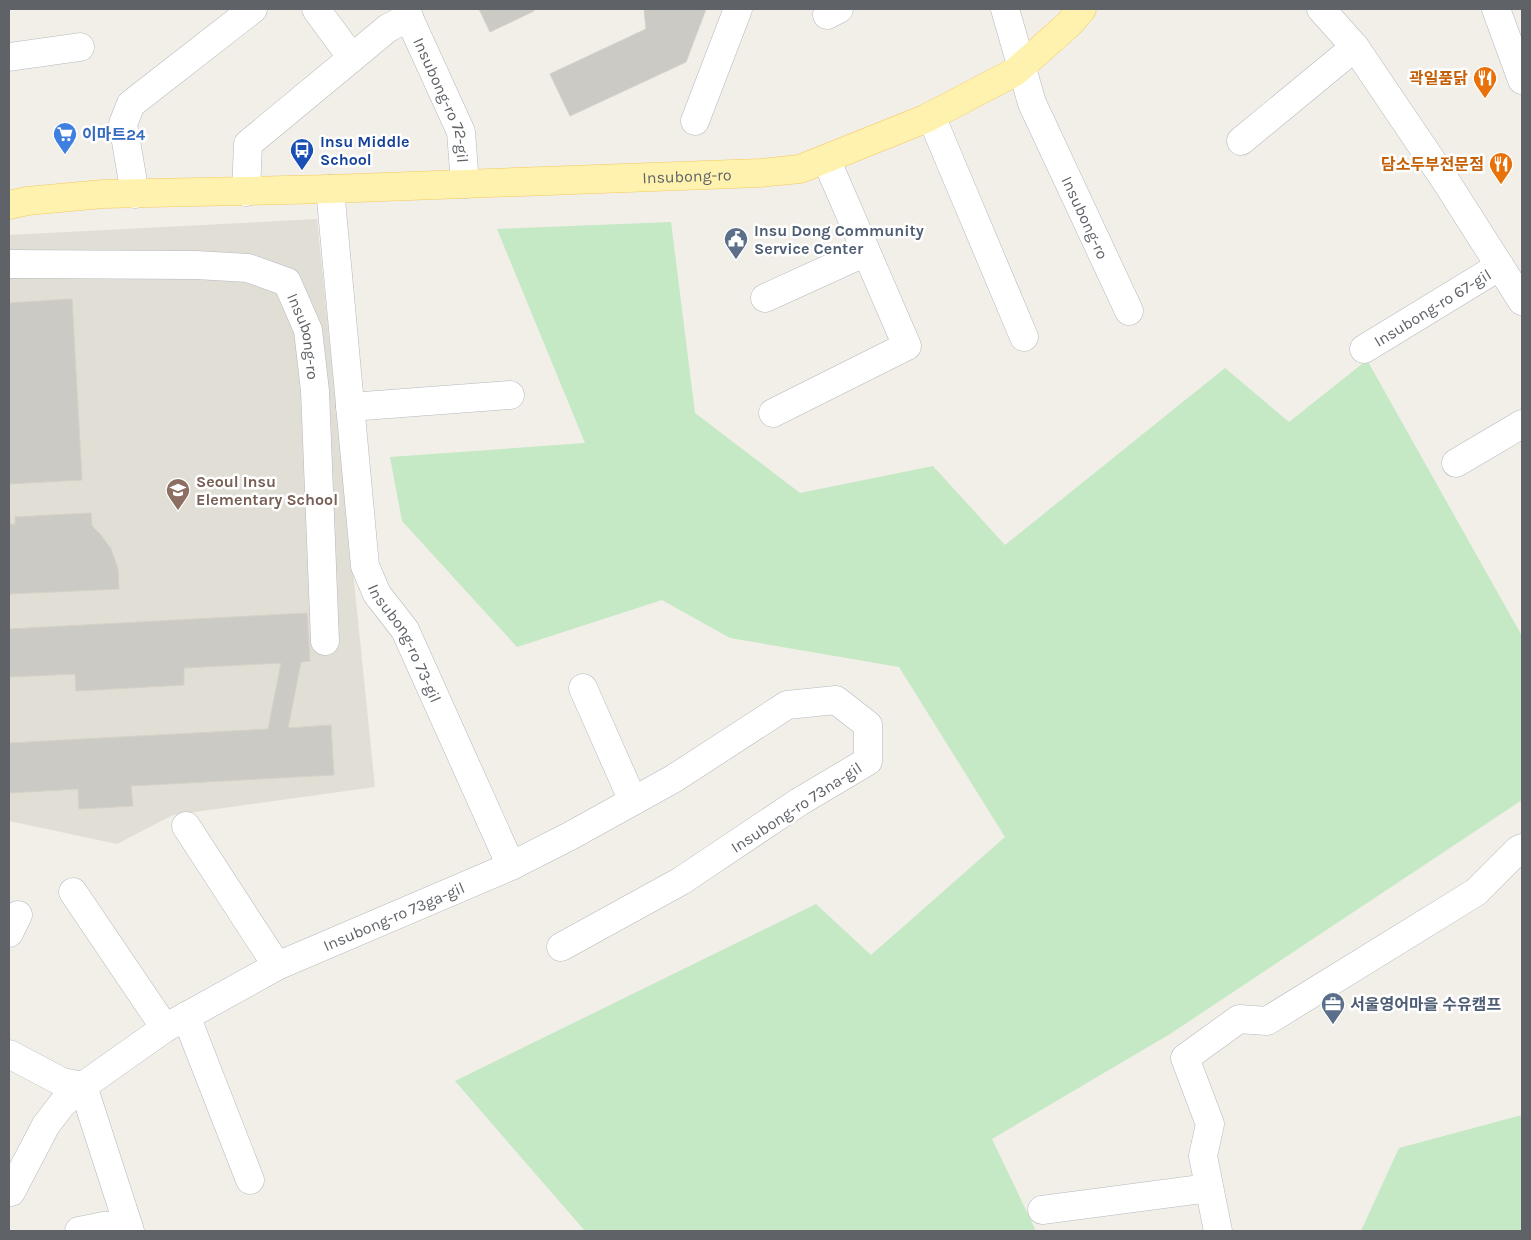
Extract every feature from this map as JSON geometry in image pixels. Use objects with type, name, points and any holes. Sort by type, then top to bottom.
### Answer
[{"type":"main road","name":"Insubong-ro","points":[[9,205],[27,201],[94,195],[330,189],[760,173],[800,169],[931,116],[1015,72],[1069,24],[1082,9]]},
{"type":"street","points":[[135,194],[123,124],[131,104],[253,9]]},
{"type":"street","points":[[246,192],[248,144],[352,58],[316,9]]},
{"type":"street","points":[[695,120],[738,9]]},
{"type":"street","points":[[1005,9],[1021,66]]},
{"type":"street","name":"Insubong-ro 67-gil","points":[[1321,9],[1355,47],[1447,183],[1522,301]]},
{"type":"street","points":[[1241,141],[1355,47],[1349,9]]},
{"type":"street","points":[[1496,9],[1522,80]]},
{"type":"street","name":"Insubong-ro 72-gil","points":[[352,58],[407,13],[461,132],[465,184]]},
{"type":"street","points":[[9,57],[80,47]]},
{"type":"street","name":"Insubong-ro","points":[[1021,66],[1032,103],[1129,311]]},
{"type":"street","points":[[931,116],[1024,337]]},
{"type":"street","points":[[773,413],[907,346],[826,159]]},
{"type":"street","name":"Insubong-ro 73-gil","points":[[330,189],[365,566],[377,594],[405,630],[511,866]]},
{"type":"street","points":[[765,298],[866,252]]},
{"type":"street","name":"Insubong-ro","points":[[9,264],[196,265],[248,268],[287,282],[308,330],[315,391],[325,641]]},
{"type":"street","name":"Insubong-ro 67-gil","points":[[1364,349],[1500,266]]},
{"type":"street","points":[[350,407],[510,395]]},
{"type":"street","points":[[1456,463],[1522,424]]},
{"type":"street","points":[[583,688],[633,801]]},
{"type":"street","name":"Insubong-ro 73na-gil","points":[[511,866],[673,779],[787,704],[836,700],[868,725],[868,760],[799,802],[681,881],[561,947]]},
{"type":"street","points":[[186,826],[277,966]]},
{"type":"street","points":[[1218,1231],[1202,1156],[1210,1124],[1185,1058],[1238,1019],[1267,1021],[1476,892],[1522,848]]},
{"type":"street","name":"Insubong-ro 73ga-gil","points":[[11,1192],[46,1125],[63,1104],[83,1086],[175,1022],[277,966],[511,866]]},
{"type":"street","points":[[72,892],[175,1022],[250,1180]]},
{"type":"street","points":[[9,1054],[62,1082],[83,1086],[129,1228],[104,1226],[79,1231]]},
{"type":"street","points":[[1042,1210],[1209,1188]]},
{"type":"shaded area","name":"Seoul Insu Elementary School","points":[[317,219],[375,787],[173,815],[117,844],[9,821],[9,235]]},
{"type":"green space","points":[[671,222],[695,413],[800,493],[933,466],[1005,545],[1225,368],[1289,422],[1367,360],[1522,636],[1522,800],[1170,1034],[992,1139],[1036,1231],[585,1231],[455,1081],[816,904],[871,955],[1005,837],[899,667],[730,638],[662,600],[517,647],[402,521],[390,457],[585,443],[497,229]]},
{"type":"green space","points":[[1522,1115],[1522,1231],[1361,1231],[1399,1148]]},
{"type":"building","points":[[479,9],[533,9],[534,11],[490,32]]},
{"type":"building","points":[[644,9],[706,9],[686,62],[570,116],[550,74],[646,29]]},
{"type":"building","points":[[72,299],[82,480],[9,484],[9,303]]},
{"type":"building","points":[[9,494],[10,524],[15,524],[15,517],[91,513],[92,526],[111,549],[118,569],[119,589],[9,594]]},
{"type":"building","points":[[307,613],[310,661],[301,662],[288,728],[331,725],[334,775],[131,786],[133,806],[79,809],[78,789],[9,793],[9,743],[268,729],[281,663],[184,668],[184,685],[76,691],[75,674],[9,677],[9,629]]},
{"type":"place","name":"곽일품닭","points":[[1485,99]]},
{"type":"place","name":"이마트24","points":[[65,155]]},
{"type":"place","name":"Insu Middle School","points":[[302,171]]},
{"type":"place","name":"담소두부전문점","points":[[1501,185]]},
{"type":"place","name":"Insu Dong Community Service Center","points":[[736,260]]},
{"type":"place","name":"Seoul Insu Elementary School","points":[[178,511]]},
{"type":"place","name":"서울영어마을 수유캠프","points":[[1333,1025]]}]
